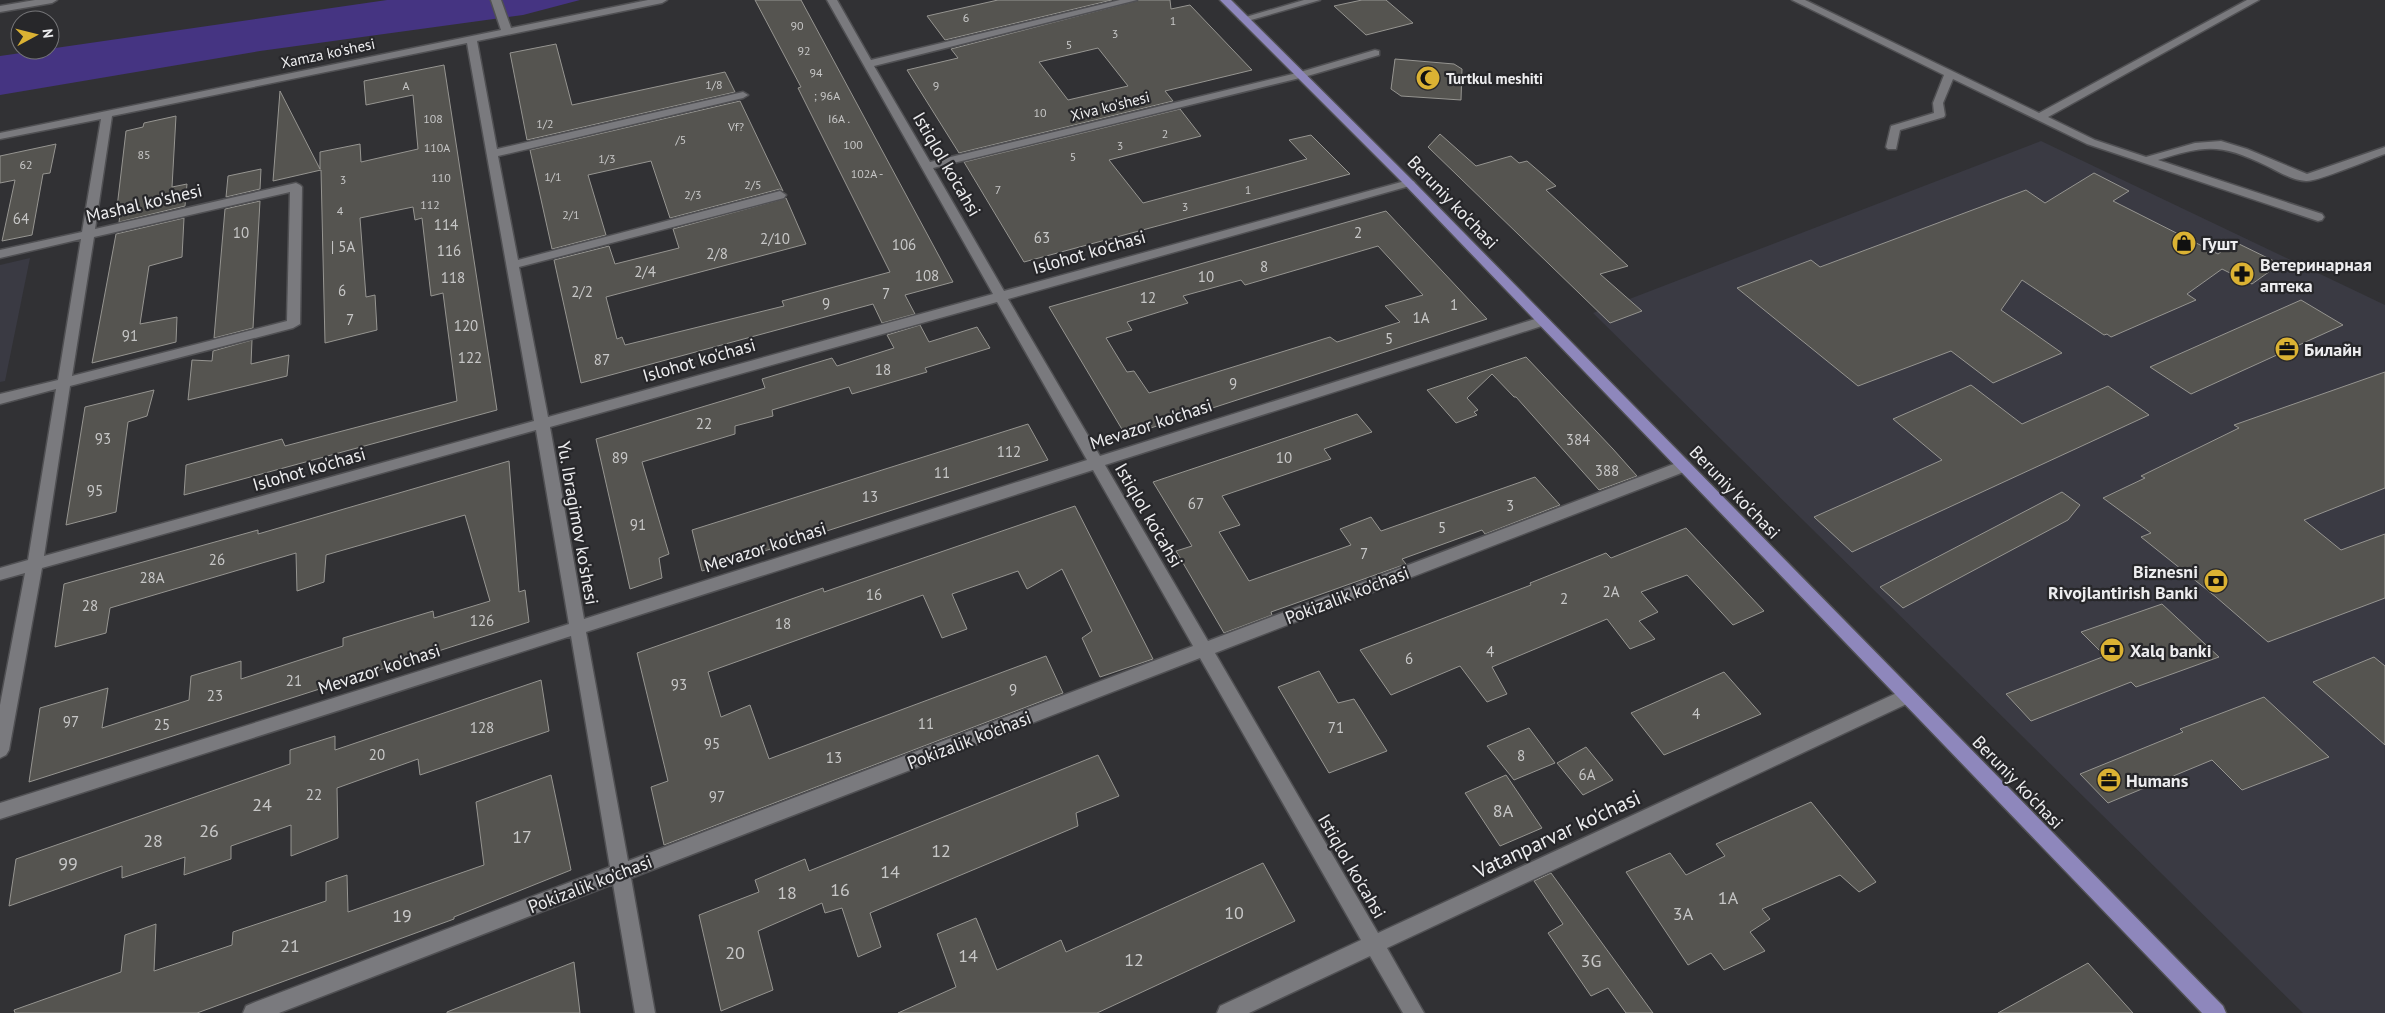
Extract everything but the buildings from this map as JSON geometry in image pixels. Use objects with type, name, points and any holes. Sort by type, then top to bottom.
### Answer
[{"type":"main road","name":"Beruniy ko'chasi","points":[[1225,0],[1408,183],[2216,1013]]},
{"type":"street","points":[[0,9],[52,0]]},
{"type":"street","points":[[496,0],[507,32]]},
{"type":"street","name":"Xamza ko'shesi","points":[[0,136],[662,0]]},
{"type":"street","name":"Istiqlol ko'cahsi","points":[[832,0],[1000,296],[1414,1013]]},
{"type":"street","points":[[868,64],[1132,0]]},
{"type":"street","points":[[1244,19],[1315,0]]},
{"type":"street","points":[[1797,0],[2091,142],[2318,217]]},
{"type":"street","points":[[2040,117],[2254,0]]},
{"type":"street","name":"Yu. Ibragimov ko'shesi","points":[[471,39],[542,424],[645,1013]]},
{"type":"street","name":"Xiva ko'shesi","points":[[926,166],[1300,75],[1376,54]]},
{"type":"street","points":[[1892,147],[1895,128],[1940,115],[1938,102],[1950,74]]},
{"type":"street","points":[[492,154],[743,95]]},
{"type":"street","points":[[0,750],[35,564],[107,114]]},
{"type":"street","points":[[2147,160],[2196,146],[2213,144],[2234,148],[2298,176],[2308,178],[2385,150]]},
{"type":"street","name":"Islohot ko'chasi","points":[[0,574],[1408,183]]},
{"type":"street","name":"Mashal ko'shesi","points":[[0,254],[296,187],[293,324],[64,383]]},
{"type":"street","points":[[512,265],[780,195]]},
{"type":"street","name":"Mevazor ko'chasi","points":[[0,811],[1543,321]]},
{"type":"street","points":[[0,399],[64,383]]},
{"type":"street","name":"Pokizalik ko'chasi","points":[[253,1013],[1684,466]]},
{"type":"street","name":"Vatanparvar ko'chasi","points":[[1227,1013],[1907,696]]},
{"type":"shaded area","points":[[387,0],[580,0],[523,15],[260,51],[0,95],[0,56],[10,55],[10,60],[60,60],[60,47]]},
{"type":"shaded area","points":[[2041,141],[2385,305],[2385,1013],[2303,1013],[1593,313]]},
{"type":"shaded area","points":[[30,258],[5,381],[0,382],[0,265]]},
{"type":"place","name":"Turtkul meshiti","points":[[1428,78]]},
{"type":"place","name":"Гушт","points":[[2184,243]]},
{"type":"place","name":"Ветеринарная аптека","points":[[2242,274]]},
{"type":"place","name":"Билайн","points":[[2287,349]]},
{"type":"place","name":"Biznesni Rivojlantirish Banki","points":[[2216,581]]},
{"type":"place","name":"Xalq banki","points":[[2112,650]]},
{"type":"place","name":"Humans","points":[[2109,780]]}]
